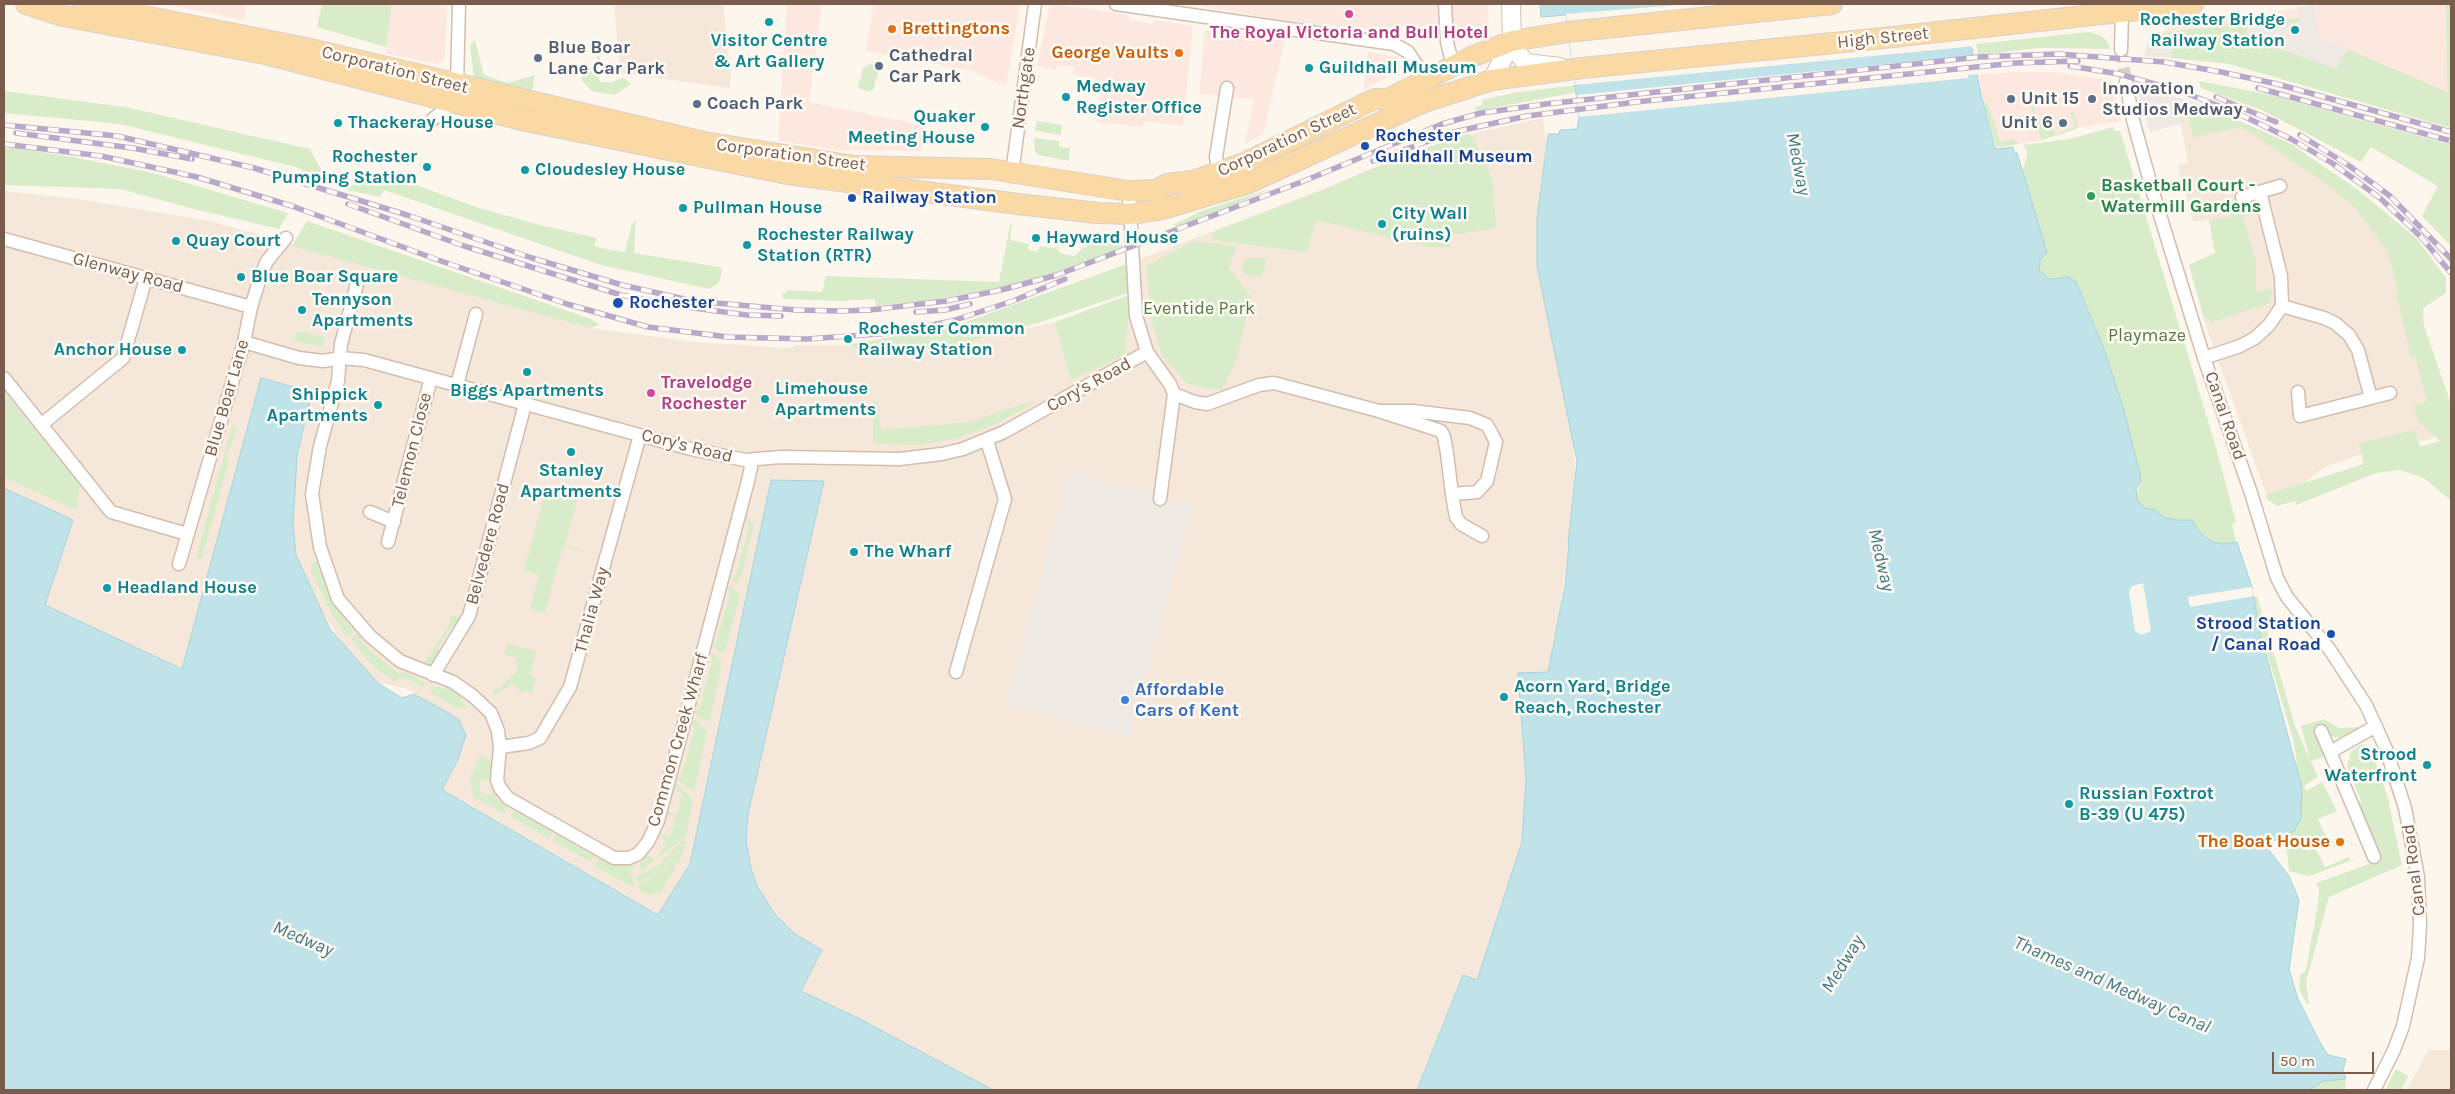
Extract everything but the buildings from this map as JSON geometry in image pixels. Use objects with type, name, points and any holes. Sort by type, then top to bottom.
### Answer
[{"type":"main road","name":"Corporation Street","points":[[26,4],[63,16],[265,54],[455,94],[800,159],[877,168],[978,168],[1128,191],[1156,190],[1167,184],[1193,181],[1219,173],[1284,145],[1375,99],[1383,88],[1406,76],[1426,79]]},
{"type":"main road","name":"Corporation Street","points":[[83,4],[114,7],[306,48],[566,129],[792,175],[1098,213],[1130,214],[1189,202],[1249,183],[1418,104],[1492,80]]},
{"type":"main road","points":[[1426,79],[1512,41],[1568,32],[1832,4]]},
{"type":"main road","name":"High Street","points":[[1492,80],[1572,69],[1972,29],[2122,6],[2193,4]]},
{"type":"main road","points":[[1012,173],[1026,205]]},
{"type":"main road","points":[[1084,184],[1100,174],[1157,179],[1167,184]]},
{"type":"street","points":[[432,120],[455,94],[459,4]]},
{"type":"street","name":"Northgate","points":[[1012,173],[1035,4]]},
{"type":"street","points":[[1116,4],[1394,44],[1408,52],[1426,79]]},
{"type":"street","points":[[1445,4],[1447,42],[1453,66]]},
{"type":"street","points":[[1511,4],[1512,41],[1516,51],[1526,63],[1572,69]]},
{"type":"street","points":[[2121,50],[2122,6]]},
{"type":"street","points":[[1492,80],[1512,41]]},
{"type":"street","name":"Canal Road","points":[[2126,82],[2133,120],[2152,190],[2204,358],[2281,586],[2294,607],[2342,666],[2376,726],[2406,808],[2417,868],[2420,908],[2419,951],[2416,977],[2406,1019],[2394,1050],[2374,1090]]},
{"type":"street","points":[[1219,173],[1216,157],[1227,88]]},
{"type":"street","points":[[2242,197],[2280,186]]},
{"type":"street","points":[[1128,191],[1136,316],[1147,352],[1170,384],[1174,394],[1160,499]]},
{"type":"street","points":[[2204,358],[2240,346],[2255,338],[2269,325],[2282,306],[2282,276],[2260,192]]},
{"type":"street","name":"Blue Boar Lane","points":[[179,564],[244,342],[251,307],[265,264],[286,238]]},
{"type":"street","name":"Glenway Road","points":[[4,239],[251,307]]},
{"type":"street","points":[[41,424],[123,358],[146,278]]},
{"type":"street","name":"Common Creek Wharf","points":[[357,284],[341,344],[338,381],[320,446],[312,494],[320,547],[338,599],[370,636],[400,660],[452,682],[473,696],[491,713],[498,731],[500,747],[497,780],[500,788],[510,799],[614,858],[630,858],[643,848],[653,832],[661,811],[748,481],[751,467],[749,460]]},
{"type":"street","points":[[2282,306],[2324,318],[2349,335],[2358,350],[2371,398]]},
{"type":"street","points":[[457,385],[476,314]]},
{"type":"street","name":"Cory's Road","points":[[244,342],[299,358],[323,361],[341,358],[364,360],[728,458],[749,460],[776,457],[900,459],[942,454],[986,441],[1147,352]]},
{"type":"street","points":[[4,378],[111,512],[187,534]]},
{"type":"street","name":"Telemon Close","points":[[388,542],[431,378]]},
{"type":"street","points":[[1174,394],[1195,402],[1207,404],[1259,386],[1274,383],[1379,411],[1441,431],[1444,437],[1452,494],[1459,522],[1482,536]]},
{"type":"street","points":[[2298,392],[2300,416],[2390,393]]},
{"type":"street","name":"Belvedere Road","points":[[433,675],[469,616],[525,404]]},
{"type":"street","points":[[1379,411],[1413,411],[1470,418],[1487,425],[1496,442],[1488,481],[1477,492],[1452,494]]},
{"type":"street","name":"Thalia Way","points":[[500,747],[529,743],[540,738],[570,687],[640,435]]},
{"type":"street","points":[[956,672],[1005,499],[986,441]]},
{"type":"street","name":"Telemon Close","points":[[370,512],[394,522]]},
{"type":"street","points":[[2330,752],[2376,726]]},
{"type":"street","points":[[2321,731],[2374,857]]},
{"type":"shaded area","points":[[166,4],[247,4],[244,20]]},
{"type":"shaded area","points":[[392,4],[447,4],[445,58],[441,62],[436,64],[385,53]]},
{"type":"shaded area","points":[[614,4],[723,4],[731,75],[730,88],[620,73]]},
{"type":"shaded area","points":[[787,4],[822,4],[809,102],[927,126],[921,151],[840,150],[778,141]]},
{"type":"shaded area","points":[[874,4],[1020,4],[1006,87],[973,71],[866,51]]},
{"type":"shaded area","points":[[1050,4],[1130,16],[1130,20],[1153,24],[1155,20],[1193,26],[1183,126],[1143,121],[1143,127],[1096,122],[1103,80],[1073,75],[1074,67],[1057,65],[1056,70],[1037,66]]},
{"type":"shaded area","points":[[1190,4],[1438,4],[1440,25],[1402,26],[1402,33],[1287,21]]},
{"type":"shaded area","points":[[1450,4],[1488,4],[1489,20],[1482,27],[1453,27]]},
{"type":"shaded area","points":[[2327,4],[2446,4],[2447,92],[2175,39],[2171,58],[2144,56],[2147,45],[2166,29]]},
{"type":"shaded area","points":[[2314,5],[2320,39],[2347,49],[2337,69],[2264,43],[2175,39],[2171,58],[2144,56],[2147,45],[2155,38],[2300,22],[2298,7]]},
{"type":"shaded area","points":[[1205,30],[1255,36],[1256,32],[1286,36],[1263,134],[1245,144],[1254,99],[1199,94]]},
{"type":"shaded area","points":[[1368,52],[1398,57],[1400,69],[1363,90]]},
{"type":"shaded area","name":"Innovation Studios Medway","points":[[2010,72],[2054,72],[2111,80],[2121,121],[2078,128],[2038,141],[1998,147],[1995,144],[1984,103],[1979,75]]},
{"type":"shaded area","points":[[2134,84],[2203,105],[2205,110],[2179,115],[2181,124],[2150,132]]},
{"type":"shaded area","points":[[2205,110],[2255,129],[2342,186],[2407,264],[2451,426],[2451,435],[2376,449],[2323,468],[2276,504],[2265,491],[2206,326],[2189,265],[2215,253],[2209,220],[2193,222],[2178,166],[2188,162],[2179,115]]},
{"type":"shaded area","points":[[1543,118],[1546,144],[1537,218],[1537,261],[1570,427],[1576,473],[1569,543],[1556,634],[1554,634],[1548,672],[1518,673],[1526,778],[1522,842],[1477,980],[1463,975],[1417,1090],[993,1090],[858,1018],[801,991],[822,950],[795,934],[768,905],[751,869],[746,833],[748,814],[824,481],[771,480],[690,864],[659,915],[442,790],[458,759],[459,720],[407,689],[377,682],[349,653],[317,604],[296,555],[293,524],[294,478],[312,391],[261,379],[182,669],[44,605],[73,520],[4,488],[4,191],[78,199],[210,221],[590,328],[695,342],[789,348],[796,345],[848,345],[874,356],[970,342],[1055,322],[1071,380],[1126,352],[1128,293],[1122,266],[1320,190],[1402,156],[1479,132]]},
{"type":"shaded area","points":[[1070,472],[1193,505],[1129,738],[1006,705]]},
{"type":"shaded area","points":[[2428,1050],[2451,1050],[2451,1090],[2407,1090]]},
{"type":"green space","points":[[322,4],[392,4],[386,47],[317,27]]},
{"type":"green space","points":[[2446,4],[2451,4],[2451,128],[2229,64],[2171,58],[2174,39],[2184,39],[2183,35],[2155,38],[2159,34],[2183,30],[2300,18],[2300,22],[2247,27],[2246,42],[2264,43],[2337,69],[2347,49],[2447,92]]},
{"type":"green space","points":[[2089,32],[2101,36],[2107,41],[2110,49],[2038,48],[1978,55],[1976,44]]},
{"type":"green space","points":[[475,40],[484,75],[507,83],[535,75],[532,91],[474,77],[470,45]]},
{"type":"green space","points":[[593,40],[601,61],[597,74],[600,82],[612,82],[622,78],[631,84],[614,95],[592,91],[582,81],[581,74],[594,70],[598,62]]},
{"type":"green space","points":[[869,64],[877,65],[879,69],[873,90],[870,92],[858,88],[863,68]]},
{"type":"green space","points":[[2199,81],[2272,95],[2451,145],[2451,246],[2422,216],[2438,186],[2371,147],[2361,162],[2264,111],[2201,88]]},
{"type":"green space","points":[[1578,85],[1578,92],[1476,111],[1475,107],[1482,105],[1482,100],[1518,92]]},
{"type":"green space","points":[[4,91],[125,107],[310,149],[328,183],[299,168],[120,124],[4,113]]},
{"type":"green space","points":[[1987,102],[2001,143],[2014,139],[2019,144],[1999,147],[1995,144],[1984,103]]},
{"type":"green space","points":[[2033,103],[2037,119],[2048,115],[2055,134],[2075,127],[2071,112],[2073,112],[2078,128],[2042,140],[2030,104]]},
{"type":"green space","points":[[2213,109],[2291,144],[2358,190],[2416,238],[2446,278],[2446,293],[2423,308],[2424,326],[2451,404],[2451,501],[2424,478],[2400,470],[2376,473],[2296,505],[2295,501],[2277,506],[2267,499],[2265,495],[2364,464],[2359,443],[2415,430],[2420,447],[2440,441],[2418,421],[2414,406],[2427,402],[2415,356],[2411,357],[2397,296],[2399,295],[2388,252],[2355,207],[2325,183],[2242,127],[2193,137],[2189,116]]},
{"type":"green space","points":[[1037,121],[1062,125],[1061,135],[1035,131]]},
{"type":"green space","name":"Playmaze","points":[[2113,127],[2114,131],[2120,131],[2215,444],[2236,522],[2232,524],[2236,542],[2223,544],[2212,542],[2199,532],[2192,520],[2176,520],[2164,517],[2156,510],[2149,510],[2140,504],[2136,495],[2141,481],[2123,407],[2105,352],[2078,285],[2068,277],[2047,278],[2039,270],[2040,260],[2047,252],[2022,172],[2028,153],[2023,145],[2070,139]]},
{"type":"green space","points":[[1470,133],[1493,182],[1496,228],[1452,235],[1450,247],[1430,247],[1316,220],[1307,252],[1215,240],[1211,235],[1213,232],[1321,191],[1402,156]]},
{"type":"green space","points":[[1034,138],[1059,141],[1059,147],[1070,148],[1069,161],[1039,155],[1035,151]]},
{"type":"green space","points":[[4,148],[73,157],[153,173],[288,213],[279,229],[120,189],[4,185]]},
{"type":"green space","points":[[381,172],[476,207],[540,225],[597,238],[594,246],[610,250],[625,252],[632,224],[636,220],[634,253],[720,267],[722,270],[719,283],[709,289],[601,265],[384,190],[380,197],[347,190],[366,175]]},
{"type":"green space","points":[[1273,188],[1193,222],[1178,227],[1173,225],[1201,211]]},
{"type":"green space","points":[[2246,209],[2254,214],[2243,216],[2256,262],[2257,293],[2273,288],[2271,298],[2268,304],[2211,322],[2204,318],[2189,265],[2215,253],[2209,220],[2232,217],[2231,213]]},
{"type":"green space","points":[[307,221],[591,319],[600,325],[590,328],[292,246]]},
{"type":"green space","points":[[1010,225],[1012,225],[1010,240],[1029,244],[1028,250],[1038,252],[1040,246],[1059,249],[1059,253],[1074,256],[1083,248],[1105,238],[1107,231],[1119,237],[1123,248],[1058,272],[1003,287],[934,300],[876,306],[875,299],[842,301],[783,299],[782,294],[790,290],[822,292],[826,276],[999,282]]},
{"type":"green space","name":"Eventide Park","points":[[1192,241],[1237,246],[1228,267],[1251,296],[1236,362],[1222,391],[1188,384],[1162,356],[1152,321],[1146,267]]},
{"type":"green space","points":[[1248,258],[1263,258],[1266,261],[1264,272],[1260,276],[1251,278],[1243,272],[1242,264]]},
{"type":"green space","points":[[1127,264],[1128,293],[1044,321],[970,342],[874,356],[848,345],[960,324]]},
{"type":"green space","points":[[1129,295],[1126,352],[1121,357],[1071,380],[1055,322]]},
{"type":"green space","points":[[297,331],[325,337],[323,347],[294,341]]},
{"type":"green space","points":[[4,392],[80,485],[77,510],[4,478]]},
{"type":"green space","points":[[1032,401],[1034,403],[997,423],[958,438],[922,445],[879,444],[873,441],[873,402],[877,402],[881,430],[970,422]]},
{"type":"green space","points":[[232,425],[237,431],[226,457],[229,459],[202,559],[196,558]]},
{"type":"green space","points":[[546,489],[578,497],[565,545],[584,550],[584,552],[563,546],[545,613],[530,609],[539,575],[524,571]]},
{"type":"green space","points":[[747,516],[754,525],[741,576],[736,583],[731,580],[736,574],[749,527],[746,520]]},
{"type":"green space","points":[[320,560],[325,574],[322,581],[349,625],[356,630],[347,636],[329,609],[312,572],[311,564]]},
{"type":"green space","points":[[730,585],[740,595],[725,651],[720,653],[712,645],[716,641],[730,596],[728,588]]},
{"type":"green space","points":[[2257,596],[2295,726],[2310,760],[2301,726],[2324,719],[2339,728],[2360,727],[2339,738],[2315,733],[2324,757],[2311,761],[2318,777],[2304,786],[2306,791],[2322,782],[2337,811],[2318,819],[2328,841],[2315,847],[2325,867],[2349,857],[2350,860],[2361,857],[2309,876],[2289,871],[2287,852],[2284,846],[2278,842],[2293,762],[2297,761],[2293,739],[2256,616],[2254,597]]},
{"type":"green space","points":[[450,616],[460,617],[456,627],[451,627],[437,649],[439,656],[434,665],[422,666],[451,622]]},
{"type":"green space","points":[[359,633],[361,641],[375,655],[400,674],[406,672],[426,684],[424,688],[406,678],[393,681],[372,665],[351,639]]},
{"type":"green space","points":[[508,644],[536,651],[530,675],[536,678],[532,692],[526,690],[521,694],[513,683],[495,695],[493,693],[519,670],[515,666],[517,658],[503,654]]},
{"type":"green space","points":[[711,652],[722,662],[710,720],[705,721],[694,713],[700,708],[712,660]]},
{"type":"green space","points":[[430,686],[459,691],[461,700],[468,706],[457,709],[433,694]]},
{"type":"green space","points":[[694,718],[707,732],[694,792],[677,779],[682,774],[695,728],[692,723]]},
{"type":"green space","points":[[2366,744],[2373,754],[2387,795],[2402,865],[2329,897],[2306,982],[2309,1003],[2307,1004],[2299,985],[2301,974],[2305,972],[2307,964],[2318,904],[2319,890],[2316,883],[2369,864],[2368,860],[2374,858],[2357,804],[2361,801],[2347,767],[2351,752],[2360,745]]},
{"type":"green space","points":[[480,756],[493,762],[489,779],[480,781],[479,789],[484,795],[493,792],[498,800],[508,806],[504,814],[473,796],[470,777]]},
{"type":"green space","points":[[676,784],[693,800],[686,835],[642,871],[639,864],[643,861],[642,859],[647,855],[655,860],[667,842],[660,837],[661,834],[669,837],[676,818],[667,814],[667,812],[677,814],[682,793],[675,790]]},
{"type":"green space","points":[[514,810],[553,832],[549,839],[511,817]]},
{"type":"green space","points":[[556,834],[594,856],[591,862],[553,841]]},
{"type":"green space","points":[[683,840],[686,842],[679,863],[667,866],[637,883],[636,877],[659,865]]},
{"type":"green space","points":[[598,858],[614,865],[633,863],[635,868],[630,870],[635,885],[630,886],[594,865]]},
{"type":"green space","points":[[673,864],[677,865],[661,891],[650,895],[640,891],[638,885]]},
{"type":"green space","points":[[2396,1069],[2408,1076],[2401,1090],[2385,1090]]},
{"type":"green space","points":[[2346,1079],[2345,1089],[2309,1090],[2323,1081]]},
{"type":"water","points":[[1540,4],[1963,4],[1981,94],[1994,145],[1997,149],[2013,147],[2014,152],[2017,153],[2047,252],[2040,260],[2039,270],[2049,279],[2068,277],[2076,281],[2105,352],[2123,407],[2140,474],[2141,481],[2136,489],[2137,499],[2145,508],[2156,510],[2164,517],[2176,520],[2192,520],[2199,532],[2212,542],[2223,544],[2237,542],[2252,587],[2260,632],[2302,788],[2301,818],[2294,831],[2265,845],[2289,876],[2299,900],[2289,969],[2298,999],[2322,1046],[2328,1055],[2346,1059],[2343,1070],[2346,1079],[2323,1081],[2309,1090],[1417,1090],[1463,975],[1477,980],[1522,842],[1526,778],[1518,673],[1548,672],[1565,585],[1577,462],[1537,266],[1537,219],[1548,134],[1559,134],[1560,130],[1577,129],[1579,117],[1566,15],[1541,17]]},
{"type":"water","name":"Medway","points":[[261,378],[312,392],[297,457],[293,524],[296,555],[330,629],[378,683],[402,698],[414,694],[447,712],[459,720],[466,735],[458,759],[442,790],[658,915],[690,864],[771,480],[824,481],[748,814],[746,840],[751,869],[758,887],[774,913],[795,934],[822,950],[801,991],[858,1018],[993,1090],[4,1090],[4,488],[73,520],[45,605],[182,669]]},
{"type":"pier","points":[[1690,4],[1966,4],[1975,46],[1575,85],[1566,14]]},
{"type":"pier","points":[[1977,55],[1980,74],[1968,75],[1968,78],[1579,117],[1577,95]]},
{"type":"pier","points":[[2143,583],[2151,631],[2141,635],[2135,631],[2129,591],[2132,586]]},
{"type":"pier","points":[[2252,587],[2254,596],[2190,607],[2188,597]]},
{"type":"tunnel","points":[[2121,50],[2126,82]]},
{"type":"railway","points":[[4,125],[117,136],[254,168],[407,215],[532,258],[622,285],[693,301],[796,310],[841,311],[870,310],[946,301],[1001,290],[1057,275],[1304,181],[1442,124],[1481,113],[1546,104],[1979,57],[2058,54],[2164,62],[2221,72],[2277,84],[2451,132]]},
{"type":"railway","points":[[1373,161],[1454,132],[1527,116],[1636,102],[2015,63],[2078,61]]},
{"type":"railway","points":[[2070,66],[2119,74],[2183,92],[2237,113],[2291,139],[2332,163],[2380,198],[2422,238],[2451,273]]},
{"type":"railway","points":[[2258,88],[2451,141]]},
{"type":"railway","points":[[2216,97],[2276,122]]},
{"type":"railway","points":[[16,133],[132,148],[192,159]]},
{"type":"railway","points":[[2300,135],[2348,165],[2390,196],[2451,259]]},
{"type":"railway","points":[[4,144],[101,156],[197,177],[292,206],[438,260],[567,304],[648,327],[728,337],[807,339],[892,333],[952,321],[1013,301],[1065,279]]},
{"type":"railway","points":[[348,204],[464,246],[621,295],[671,305],[747,315],[781,316]]},
{"type":"railway","points":[[916,312],[945,310],[970,304]]},
{"type":"place","name":"The Royal Victoria and Bull Hotel","points":[[1349,14]]},
{"type":"place","name":"Visitor Centre & Art Gallery","points":[[769,22]]},
{"type":"place","name":"Brettingtons","points":[[892,29]]},
{"type":"place","name":"Rochester Bridge Railway Station","points":[[2295,30]]},
{"type":"place","name":"George Vaults","points":[[1179,53]]},
{"type":"place","name":"Blue Boar Lane Car Park","points":[[538,58]]},
{"type":"place","name":"Cathedral Car Park","points":[[879,66]]},
{"type":"place","name":"Guildhall Museum","points":[[1309,68]]},
{"type":"place","name":"Medway Register Office","points":[[1066,97]]},
{"type":"place","name":"Unit 15","points":[[2011,99]]},
{"type":"place","name":"Innovation Studios Medway","points":[[2092,99]]},
{"type":"place","name":"Coach Park","points":[[697,104]]},
{"type":"place","name":"Thackeray House","points":[[338,123]]},
{"type":"place","name":"Unit 6","points":[[2063,123]]},
{"type":"place","name":"Quaker Meeting House","points":[[985,127]]},
{"type":"place","name":"Rochester Guildhall Museum","points":[[1365,146]]},
{"type":"place","name":"Rochester Pumping Station","points":[[427,167]]},
{"type":"place","name":"Cloudesley House","points":[[525,170]]},
{"type":"place","name":"Basketball Court - Watermill Gardens","points":[[2091,196]]},
{"type":"place","name":"Railway Station","points":[[852,198]]},
{"type":"place","name":"Pullman House","points":[[683,208]]},
{"type":"place","name":"City Wall (ruins)","points":[[1382,224]]},
{"type":"place","name":"Hayward House","points":[[1036,238]]},
{"type":"place","name":"Quay Court","points":[[176,241]]},
{"type":"place","name":"Rochester Railway Station (RTR)","points":[[747,245]]},
{"type":"place","name":"Blue Boar Square","points":[[241,277]]},
{"type":"place","name":"Rochester","points":[[618,303]]},
{"type":"place","name":"Tennyson Apartments","points":[[302,310]]},
{"type":"place","name":"Rochester Common Railway Station","points":[[848,339]]},
{"type":"place","name":"Anchor House","points":[[182,350]]},
{"type":"place","name":"Biggs Apartments","points":[[527,372]]},
{"type":"place","name":"Travelodge Rochester","points":[[651,393]]},
{"type":"place","name":"Limehouse Apartments","points":[[765,399]]},
{"type":"place","name":"Shippick Apartments","points":[[378,405]]},
{"type":"place","name":"Stanley Apartments","points":[[571,452]]},
{"type":"place","name":"The Wharf","points":[[854,552]]},
{"type":"place","name":"Headland House","points":[[107,588]]},
{"type":"place","name":"Strood Station / Canal Road","points":[[2331,634]]},
{"type":"place","name":"Acorn Yard, Bridge Reach, Rochester","points":[[1504,697]]},
{"type":"place","name":"Affordable Cars of Kent","points":[[1125,700]]},
{"type":"place","name":"Strood Waterfront","points":[[2427,765]]},
{"type":"place","name":"Russian Foxtrot B-39 (U 475)","points":[[2069,804]]},
{"type":"place","name":"The Boat House","points":[[2340,842]]},
{"type":"water label","name":"Thames and Medway Canal","points":[[2112,985]]}]
